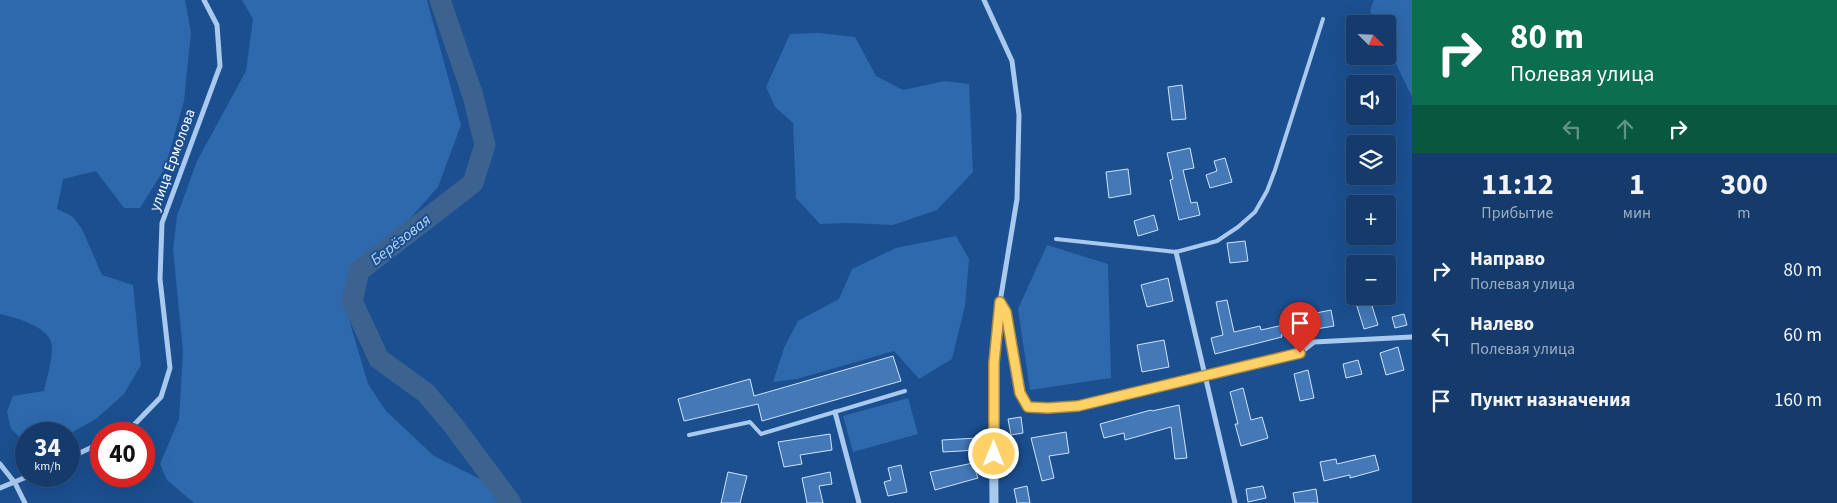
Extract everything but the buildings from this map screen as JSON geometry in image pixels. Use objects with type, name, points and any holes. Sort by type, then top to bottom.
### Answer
[{"type":"street","name":"улица Ермолова","points":[[137,422],[161,397],[170,368],[160,279],[162,223],[220,66],[217,25],[204,0]]},
{"type":"street","points":[[984,0],[1012,61],[1019,115],[1018,199],[1000,302],[994,363],[994,503]]},
{"type":"street","points":[[1176,252],[1235,503]]},
{"type":"street","points":[[1000,302],[1006,312],[1020,393],[1028,407],[1078,406],[1300,353],[1314,342],[1412,337]]},
{"type":"street","points":[[835,412],[859,503]]},
{"type":"street","points":[[0,464],[15,483],[0,488]]},
{"type":"street","points":[[17,487],[25,503]]},
{"type":"lane","points":[[1056,239],[1176,252],[1217,241],[1238,227],[1255,212],[1267,192],[1276,170],[1323,19]]},
{"type":"lane","points":[[689,435],[750,422],[761,434],[905,391]]},
{"type":"shaded area","points":[[0,0],[185,0],[191,32],[184,101],[165,168],[140,208],[124,208],[96,171],[63,179],[57,209],[72,216],[82,229],[102,275],[133,285],[141,365],[124,394],[96,419],[80,428],[80,422],[15,422],[15,433],[11,429],[7,412],[13,396],[44,391],[52,348],[47,334],[40,329],[24,321],[0,314]]},
{"type":"shaded area","points":[[242,0],[427,0],[461,125],[438,187],[406,223],[357,262],[345,290],[345,306],[368,384],[386,411],[434,456],[490,484],[501,503],[194,503],[167,480],[160,464],[179,419],[183,352],[173,249],[177,216],[197,161],[246,71],[253,19]]},
{"type":"shaded area","points":[[1374,0],[1412,0],[1412,97],[1396,64],[1396,15],[1372,15],[1370,11]]},
{"type":"shaded area","points":[[819,33],[855,37],[876,76],[903,90],[945,81],[969,84],[973,172],[937,210],[893,225],[820,224],[796,198],[793,123],[775,107],[766,87],[790,34]]},
{"type":"shaded area","points":[[956,236],[969,259],[965,306],[952,359],[919,379],[894,351],[797,379],[773,382],[784,348],[798,321],[839,299],[852,269],[896,248]]},
{"type":"shaded area","points":[[1047,245],[1108,264],[1111,378],[1030,390],[1018,309]]},
{"type":"shaded area","points":[[908,398],[918,434],[853,452],[843,416]]},
{"type":"waterway","name":"Берёзовая","points":[[440,0],[473,96],[485,145],[473,183],[359,271],[352,301],[379,359],[426,393],[453,425],[511,503]]},
{"type":"route","points":[[994,454],[994,363],[1000,302],[1006,312],[1020,393],[1028,407],[1078,406],[1300,353]]}]
